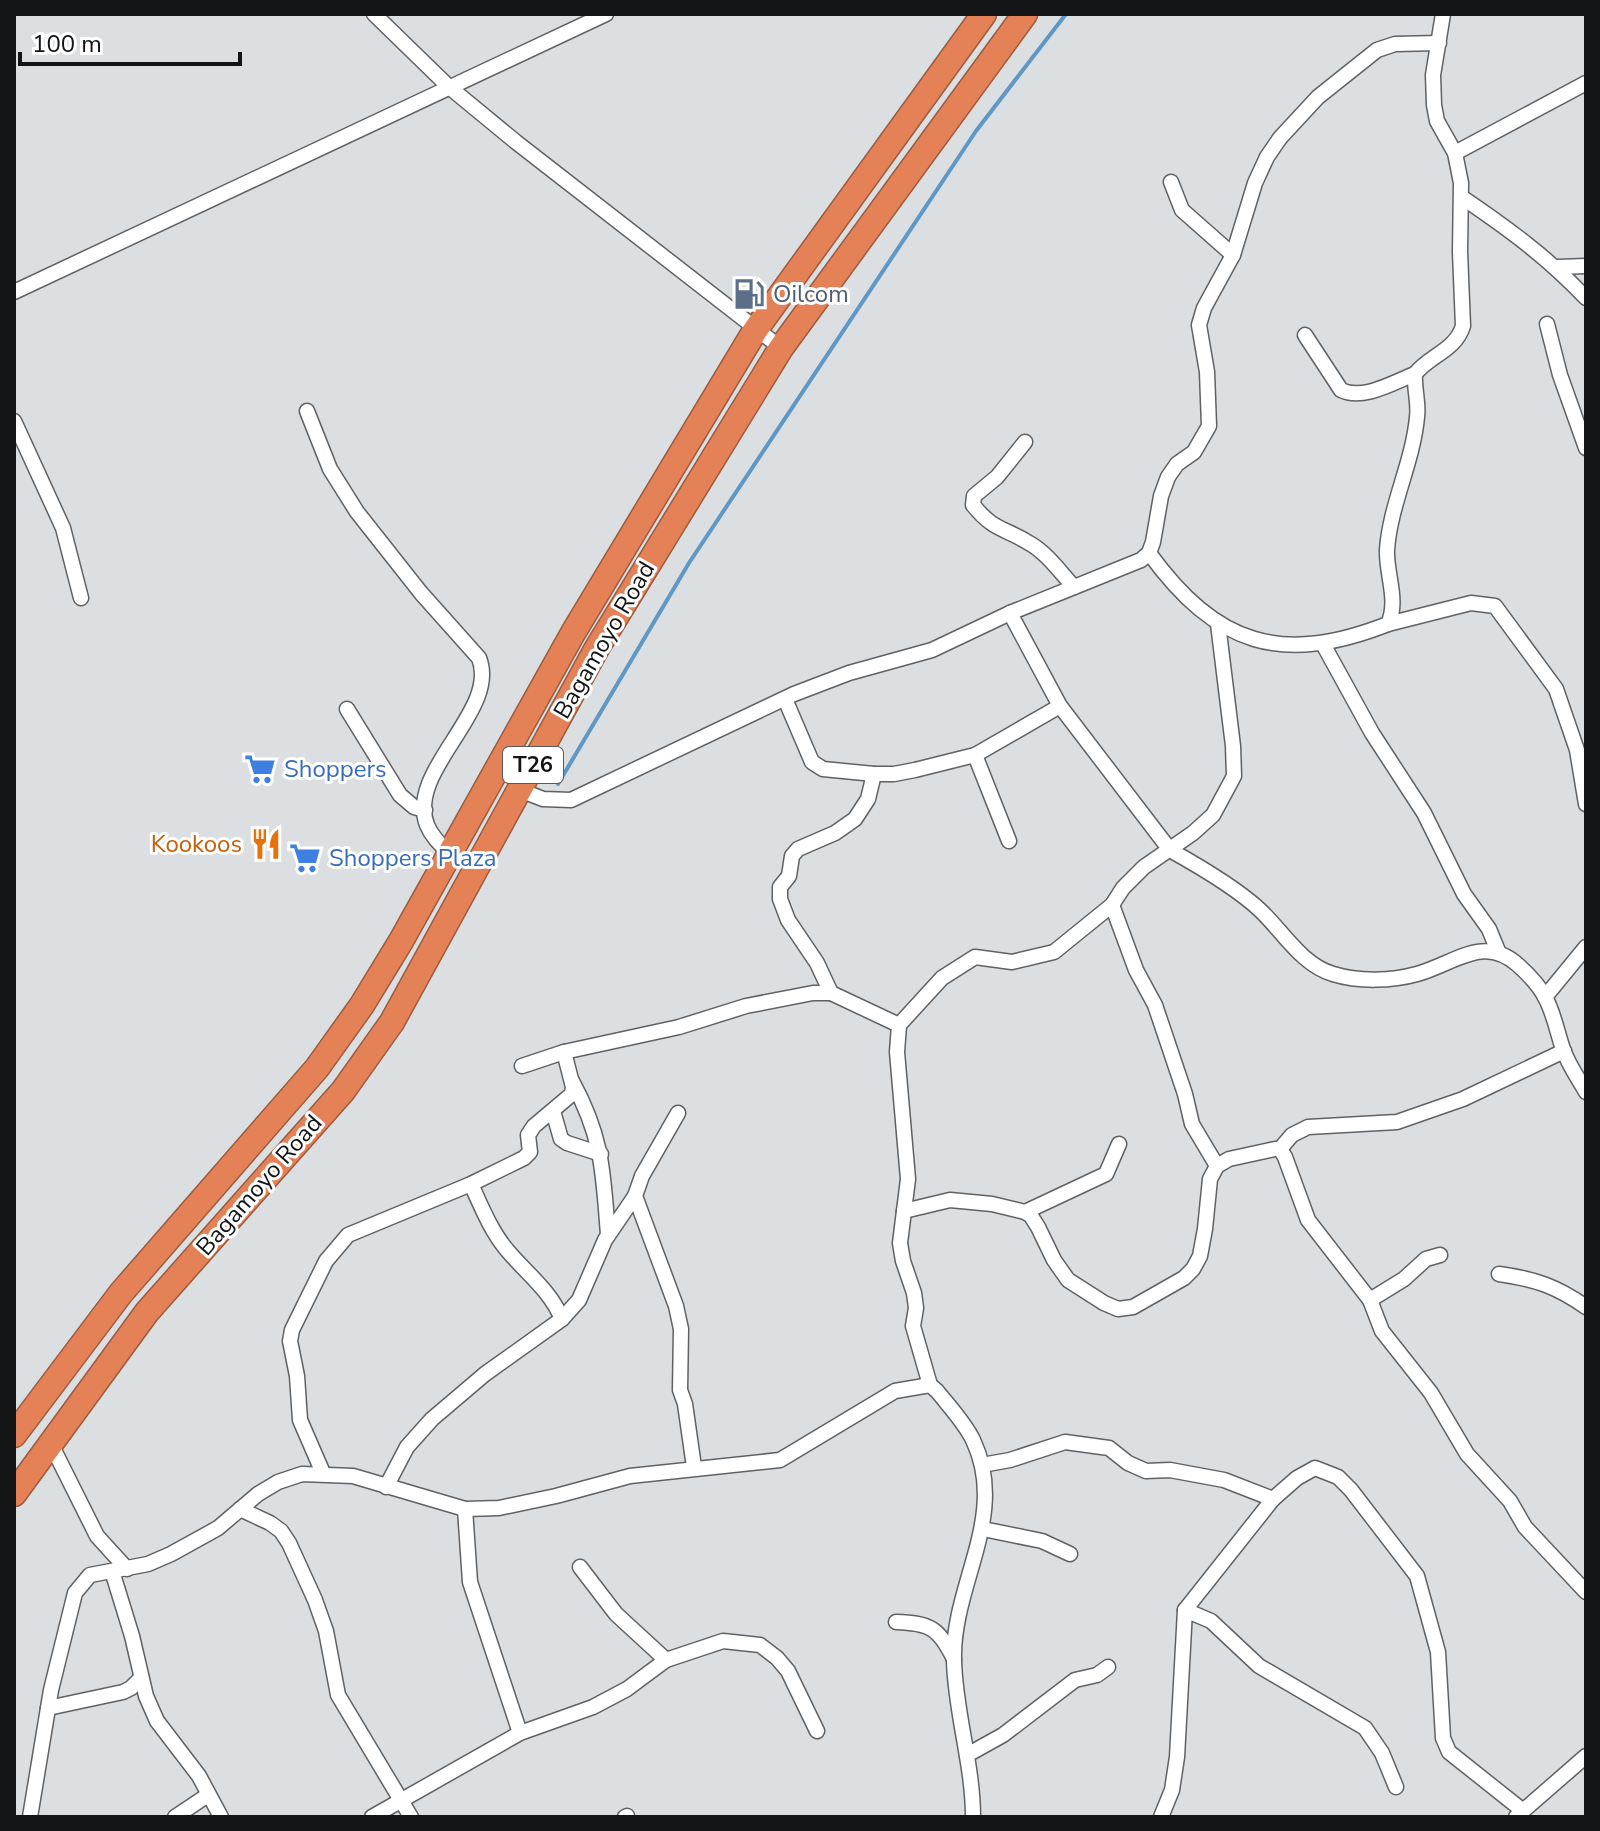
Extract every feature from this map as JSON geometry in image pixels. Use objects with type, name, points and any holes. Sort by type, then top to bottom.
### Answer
[{"type":"highway","name":"Bagamoyo Road","points":[[17,1426],[121,1293],[317,1068],[362,1005],[573,633],[756,329],[984,14]]},
{"type":"highway","name":"Bagamoyo Road","points":[[14,1494],[147,1312],[343,1091],[384,1034],[430,957],[597,648],[781,348],[1025,14]]},
{"type":"street","points":[[374,14],[448,86],[781,348]]},
{"type":"street","points":[[14,292],[606,14]]},
{"type":"street","points":[[1305,335],[1341,390],[1360,394],[1415,374],[1459,338],[1463,326],[1460,252],[1463,198],[1455,153],[1437,121],[1434,105],[1433,75],[1443,14]]},
{"type":"street","points":[[520,790],[543,799],[571,800],[785,699],[849,673],[932,650],[1010,613],[1141,560],[1149,553],[1168,477],[1177,464],[1194,452],[1209,426],[1207,372],[1199,325],[1204,308],[1233,255],[1255,183],[1267,157],[1280,138],[1318,97],[1377,50],[1395,44],[1439,43]]},
{"type":"street","points":[[1455,153],[1586,83]]},
{"type":"street","points":[[1171,182],[1182,210],[1233,255]]},
{"type":"street","points":[[1463,198],[1558,267],[1586,298]]},
{"type":"street","points":[[1558,267],[1586,266]]},
{"type":"street","points":[[1547,324],[1560,375],[1586,448]]},
{"type":"street","points":[[1388,624],[1392,604],[1387,551],[1417,418],[1415,374]]},
{"type":"street","points":[[307,411],[330,469],[357,512],[421,593],[479,658],[483,667],[483,685],[433,778],[425,810],[429,829],[450,854]]},
{"type":"street","points":[[14,421],[63,528],[81,598]]},
{"type":"street","points":[[1025,442],[997,477],[974,496],[973,505],[985,520],[1009,535],[1031,543],[1074,587]]},
{"type":"street","points":[[1149,553],[1171,583],[1218,624],[1245,637],[1273,644],[1323,644],[1471,603],[1495,606],[1556,689],[1577,750],[1586,804]]},
{"type":"street","points":[[1010,613],[1060,706],[1170,850],[1259,908],[1312,963],[1332,974],[1387,980],[1416,975],[1474,953],[1498,951]]},
{"type":"street","points":[[973,1817],[954,1659],[967,1580],[983,1529],[986,1500],[982,1465],[972,1438],[930,1385],[913,1326],[916,1308],[914,1293],[900,1243],[908,1179],[897,1052],[899,1025],[942,978],[962,963],[975,957],[1012,962],[1054,952],[1112,905],[1123,888],[1144,867],[1213,815],[1234,776],[1218,624]]},
{"type":"street","points":[[1323,644],[1372,733],[1424,813],[1464,894],[1489,929],[1498,951],[1521,967],[1545,997],[1564,1051],[1586,1092]]},
{"type":"street","points":[[785,699],[812,762],[823,769],[874,774],[915,770],[975,755],[1060,706]]},
{"type":"street","points":[[347,709],[400,795],[414,807],[425,810]]},
{"type":"street","points":[[975,755],[1009,841]]},
{"type":"street","points":[[831,993],[817,963],[788,920],[780,899],[780,887],[789,876],[792,856],[798,849],[835,833],[855,819],[868,799],[874,774]]},
{"type":"street","points":[[1112,905],[1136,970],[1155,1005],[1192,1124],[1217,1166]]},
{"type":"street","points":[[1545,997],[1586,947]]},
{"type":"street","points":[[522,1066],[564,1052],[679,1027],[746,1006],[813,993],[831,993],[899,1025]]},
{"type":"street","points":[[1025,1212],[1038,1227],[1068,1280],[1118,1309],[1133,1307],[1184,1278],[1193,1269],[1200,1256],[1210,1179],[1217,1166],[1229,1159],[1266,1149],[1280,1149],[1292,1135],[1308,1127],[1397,1122],[1463,1099],[1564,1051]]},
{"type":"street","points":[[564,1052],[572,1081],[589,1113],[601,1154],[608,1235]]},
{"type":"street","points":[[323,1473],[300,1420],[297,1376],[290,1341],[292,1330],[326,1261],[348,1235],[471,1184],[524,1158],[530,1152],[528,1135],[534,1126],[572,1094],[572,1081]]},
{"type":"street","points":[[553,1111],[561,1139],[601,1154]]},
{"type":"street","points":[[386,1487],[407,1447],[432,1419],[485,1374],[562,1319],[579,1300],[608,1235],[635,1196],[642,1176],[678,1113]]},
{"type":"street","points":[[904,1211],[950,1200],[1025,1212],[1106,1174],[1119,1144]]},
{"type":"street","points":[[1280,1149],[1308,1220],[1370,1300],[1382,1331],[1431,1393],[1467,1454],[1510,1501],[1525,1527],[1586,1592]]},
{"type":"street","points":[[471,1184],[507,1250],[547,1292],[562,1319]]},
{"type":"street","points":[[635,1196],[676,1306],[681,1329],[680,1390],[685,1404],[694,1467]]},
{"type":"street","points":[[1370,1300],[1404,1279],[1426,1259],[1440,1255]]},
{"type":"street","points":[[1499,1274],[1532,1278],[1562,1290],[1586,1307]]},
{"type":"street","points":[[30,1817],[48,1708],[75,1593],[90,1575],[148,1564],[171,1554],[218,1528],[258,1494],[278,1482],[302,1474],[353,1476],[465,1509],[499,1508],[630,1476],[780,1460],[895,1391],[930,1385]]},
{"type":"street","points":[[982,1465],[1010,1460],[1065,1442],[1109,1448],[1128,1463],[1146,1471],[1170,1470],[1224,1480],[1273,1499]]},
{"type":"street","points":[[51,1444],[97,1536],[127,1569]]},
{"type":"street","points":[[1161,1817],[1172,1790],[1177,1757],[1185,1610],[1273,1499],[1297,1478],[1315,1468],[1338,1477],[1351,1490],[1420,1584],[1438,1652],[1443,1738],[1449,1752],[1519,1814],[1586,1756]]},
{"type":"street","points":[[240,1509],[270,1523],[281,1531],[289,1543],[326,1631],[338,1695],[411,1817]]},
{"type":"street","points":[[465,1509],[470,1582],[520,1733]]},
{"type":"street","points":[[983,1529],[1042,1541],[1070,1554]]},
{"type":"street","points":[[580,1567],[616,1614],[666,1660]]},
{"type":"street","points":[[112,1571],[146,1696],[157,1721],[199,1776],[221,1817]]},
{"type":"street","points":[[1185,1610],[1211,1621],[1259,1666],[1365,1728],[1382,1753],[1396,1787]]},
{"type":"street","points":[[896,1622],[918,1623],[936,1630],[954,1659]]},
{"type":"street","points":[[372,1817],[520,1733],[610,1699],[666,1660],[723,1641],[760,1645],[788,1671],[817,1731]]},
{"type":"street","points":[[967,1755],[1003,1735],[1075,1680],[1097,1675],[1108,1667]]},
{"type":"street","points":[[48,1708],[123,1692],[141,1678]]},
{"type":"street","points":[[175,1817],[208,1795]]},
{"type":"waterway","points":[[558,784],[689,563],[976,131],[1066,14]]},
{"type":"place","name":"Oilcom","points":[[749,294]]},
{"type":"place","name":"Shoppers","points":[[260,769]]},
{"type":"place","name":"Kookoos","points":[[266,844]]},
{"type":"place","name":"Shoppers Plaza","points":[[305,858]]}]
